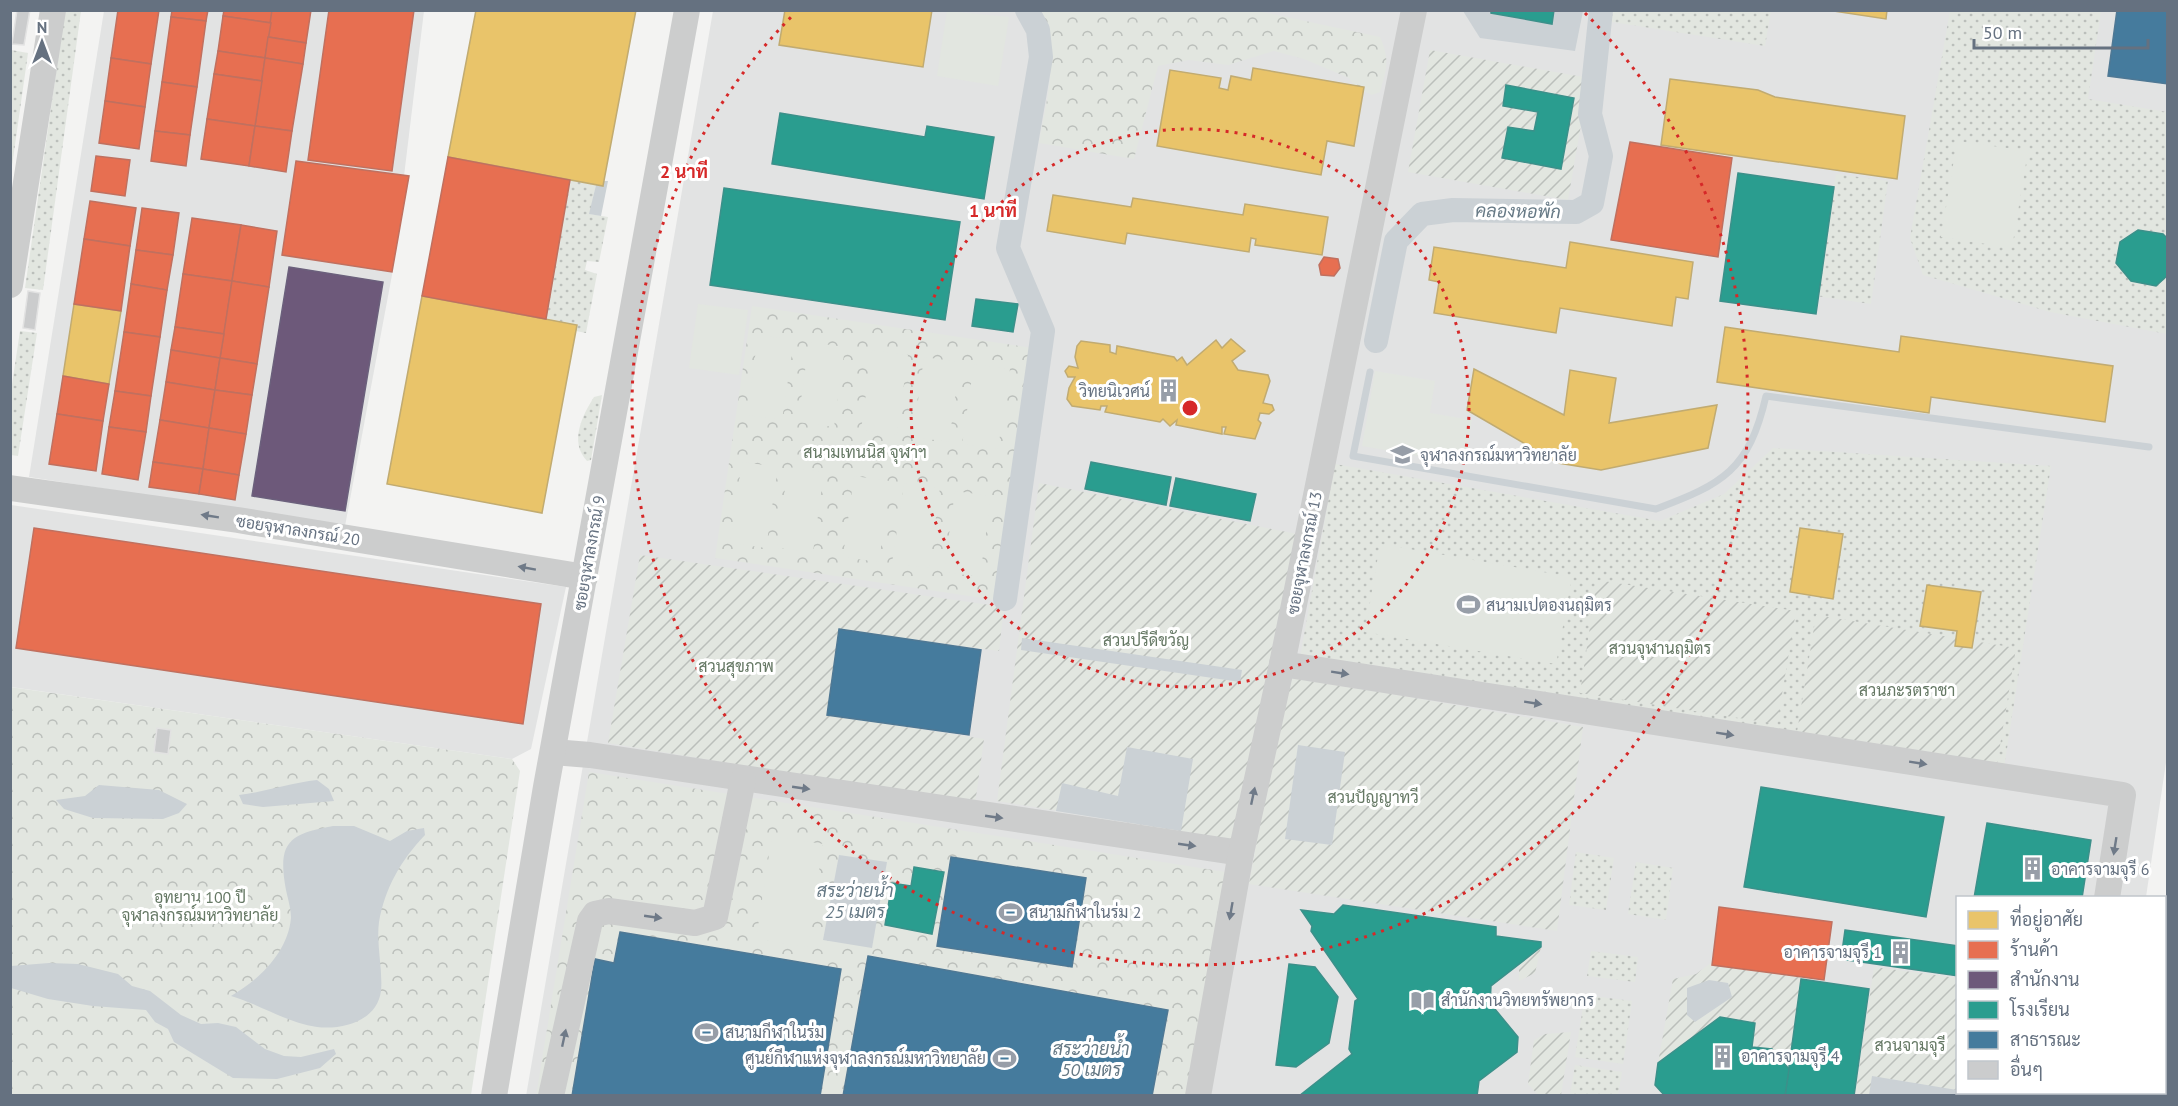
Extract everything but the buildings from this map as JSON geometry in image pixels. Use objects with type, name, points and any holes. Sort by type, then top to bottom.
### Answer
[{"type":"street","points":[[10,285],[52,10]]},
{"type":"street","name":"ซอยจุฬาลงกรณ์ 9","points":[[494,1095],[553,752],[687,10]]},
{"type":"street","name":"ซอยจุฬาลงกรณ์ 13","points":[[1198,1095],[1241,853],[1282,664],[1414,10]]},
{"type":"street","name":"ซอยจุฬาลงกรณ์ 20","points":[[10,488],[249,522],[585,577]]},
{"type":"street","points":[[1282,664],[2123,795],[2106,896]]},
{"type":"street","points":[[553,752],[590,755],[743,780],[1241,853]]},
{"type":"street","points":[[551,1095],[590,921],[596,914],[609,911],[695,923],[715,917],[743,780]]},
{"type":"shaded area","points":[[104,11],[424,11],[392,275],[345,526],[29,477]]},
{"type":"shaded area","name":"จุฬาลงกรณ์มหาวิทยาลัย","points":[[713,11],[2167,11],[2168,749],[2146,896],[1956,896],[1956,1094],[2118,1095],[526,1096]]},
{"type":"shaded area","points":[[11,505],[566,587],[531,749],[512,759],[11,687]]},
{"type":"green space","points":[[1607,10],[1771,11],[1765,46],[1606,21]]},
{"type":"green space","points":[[65,11],[81,11],[43,290],[25,288]]},
{"type":"green space","points":[[947,11],[1009,17],[998,86],[937,76]]},
{"type":"green space","points":[[1035,11],[1258,11],[1380,37],[1385,52],[1386,70],[1380,92],[1372,95],[1356,88],[1349,78],[1304,59],[1274,51],[1228,65],[1189,60],[1158,66],[1134,159],[1039,143],[1048,92],[1050,59],[1043,27]]},
{"type":"green space","points":[[1950,11],[2101,11],[2088,99],[2167,112],[2167,334],[2050,312],[1923,275],[1910,238]]},
{"type":"green space","points":[[10,50],[28,53],[11,173]]},
{"type":"green space","points":[[1430,50],[1589,78],[1568,200],[1408,172]]},
{"type":"green space","points":[[1957,141],[2028,151],[2012,248],[1941,237]]},
{"type":"green space","points":[[1836,174],[1888,181],[1871,304],[1816,296]]},
{"type":"green space","points":[[570,180],[596,185],[590,214],[608,217],[599,262],[587,261],[585,270],[597,274],[586,333],[576,331],[577,325],[546,319]]},
{"type":"green space","points":[[698,304],[748,310],[739,375],[689,368]]},
{"type":"green space","name":"สนามเทนนิส จุฬาฯ","points":[[752,306],[1033,348],[996,600],[715,558]]},
{"type":"green space","points":[[20,331],[37,333],[18,456],[11,455],[11,391]]},
{"type":"green space","points":[[758,335],[794,340],[782,420],[747,415]]},
{"type":"green space","points":[[809,342],[845,347],[834,427],[798,422]]},
{"type":"green space","points":[[872,350],[908,355],[897,435],[861,430]]},
{"type":"green space","points":[[924,357],[960,362],[949,442],[913,437]]},
{"type":"green space","points":[[974,364],[1010,369],[998,449],[962,444]]},
{"type":"green space","points":[[1375,371],[1435,381],[1430,413],[1472,420],[1464,464],[1362,446]]},
{"type":"green space","points":[[602,395],[591,460],[587,461],[579,446],[579,429],[594,397]]},
{"type":"green space","points":[[1773,448],[2051,466],[2004,768],[1300,657],[1335,464],[1660,521],[1724,494]]},
{"type":"green space","points":[[742,462],[778,467],[766,548],[730,543]]},
{"type":"green space","points":[[788,467],[824,472],[813,552],[777,548]]},
{"type":"green space","points":[[854,476],[890,481],[879,562],[843,557]]},
{"type":"green space","points":[[904,483],[940,488],[929,568],[892,563]]},
{"type":"green space","name":"สวนปรีดีขวัญ","points":[[1039,483],[1297,534],[1235,840],[997,801]]},
{"type":"green space","points":[[955,491],[991,496],[980,577],[944,572]]},
{"type":"green space","name":"สนามเปตองนฤมิตร","points":[[1380,544],[1572,577],[1556,664],[1365,632]]},
{"type":"green space","name":"สวนสุขภาพ","points":[[640,555],[1004,607],[999,651],[839,630],[827,715],[984,739],[975,804],[608,743]]},
{"type":"green space","name":"สวนจุฬานฤมิตร","points":[[1597,580],[1796,611],[1777,724],[1580,693]]},
{"type":"green space","name":"สวนภะรตราชา","points":[[1816,615],[2016,648],[1997,764],[1797,732]]},
{"type":"green space","name":"สวนปัญญาทวี","points":[[1287,676],[1583,727],[1557,931],[1249,884]]},
{"type":"green space","name":"อุทยาน 100 ปี จุฬาลงกรณ์มหาวิทยาลัย","points":[[10,687],[512,759],[520,771],[471,1095],[11,1095]]},
{"type":"green space","points":[[589,772],[1226,872],[1187,1095],[536,1096]]},
{"type":"green space","points":[[772,836],[823,844],[808,947],[756,939]]},
{"type":"green space","points":[[1576,852],[1614,858],[1606,910],[1569,905]]},
{"type":"green space","points":[[1636,862],[1673,868],[1666,920],[1628,914]]},
{"type":"green space","points":[[1541,947],[1535,973],[1519,981],[1519,964]]},
{"type":"green space","points":[[1591,951],[1638,957],[1635,982],[1587,976]]},
{"type":"green space","points":[[1711,963],[1809,974],[1796,1055],[1752,1047],[1755,1024],[1720,1017],[1658,1063],[1673,979],[1696,974]]},
{"type":"green space","name":"สวนจามจุรี","points":[[1874,967],[1956,978],[1956,1094],[2029,1094],[2028,1096],[1855,1096]]},
{"type":"green space","points":[[1585,995],[1632,1001],[1623,1064],[1575,1057]]},
{"type":"green space","points":[[1571,1032],[1561,1095],[1538,1095],[1528,1084],[1534,1040],[1545,1034]]},
{"type":"green space","points":[[1575,1065],[1622,1072],[1618,1095],[1570,1095]]},
{"type":"water","points":[[1463,11],[1583,11],[1575,51],[1480,38]]},
{"type":"water","points":[[604,181],[608,181],[601,216],[589,214],[596,185],[603,186]]},
{"type":"water","points":[[1022,638],[1242,670],[1240,682],[1021,650]]},
{"type":"water","points":[[1298,745],[1345,752],[1332,845],[1285,839]]},
{"type":"water","points":[[1127,747],[1193,759],[1181,831],[1056,811],[1062,783],[1118,796]]},
{"type":"water","points":[[317,780],[329,789],[334,801],[263,807],[243,804],[239,795],[297,783]]},
{"type":"water","points":[[99,785],[159,790],[187,804],[179,813],[163,819],[93,818],[64,809],[56,800],[85,796]]},
{"type":"water","points":[[333,826],[354,826],[390,841],[407,831],[424,828],[425,835],[395,875],[385,898],[378,931],[381,991],[378,1001],[373,1010],[357,1021],[348,1025],[327,1028],[295,1022],[231,996],[252,982],[270,964],[289,930],[291,918],[284,874],[285,851],[296,837]]},
{"type":"water","name":"สระว่ายน้ำ 25 เมตร","points":[[839,855],[887,862],[872,948],[823,940]]},
{"type":"water","points":[[49,963],[78,964],[118,974],[132,986],[150,991],[181,1015],[201,1024],[218,1023],[236,1027],[265,1049],[284,1056],[301,1057],[334,1049],[336,1054],[320,1068],[277,1079],[233,1078],[174,1042],[168,1029],[155,1022],[146,1010],[93,1006],[48,999],[11,988],[11,966]]},
{"type":"water","points":[[1709,980],[1728,983],[1732,997],[1695,1022],[1687,1015],[1687,988]]},
{"type":"water","points":[[1872,1076],[1956,1090],[1956,1094],[1996,1095],[1869,1095]]},
{"type":"waterway","points":[[1005,599],[1043,331],[1008,248],[1041,57],[1038,30],[1027,10]]},
{"type":"waterway","name":"คลองหอพัก","points":[[1376,341],[1396,241],[1422,214],[1453,210],[1576,212],[1592,203],[1601,156],[1590,114],[1601,10]]},
{"type":"waterway","points":[[1370,372],[1353,456],[1656,509],[1699,491],[1730,471],[1751,441],[1766,396],[2149,447]]},
{"type":"place","name":"วิทยนิเวศน์","points":[[1168,391]]},
{"type":"place","name":"จุฬาลงกรณ์มหาวิทยาลัย","points":[[1402,455]]},
{"type":"place","name":"สนามเปตองนฤมิตร","points":[[1468,605]]},
{"type":"place","name":"อาคารจามจุรี 6","points":[[2033,869]]},
{"type":"place","name":"สนามกีฬาในร่ม 2","points":[[1011,912]]},
{"type":"place","name":"อาคารจามจุรี 1","points":[[1900,952]]},
{"type":"place","name":"สำนักงานวิทยทรัพยากร","points":[[1423,1000]]},
{"type":"place","name":"สนามกีฬาในร่ม","points":[[707,1032]]},
{"type":"place","name":"อาคารจามจุรี 4","points":[[1723,1056]]},
{"type":"place","name":"ศูนย์กีฬาแห่งจุฬาลงกรณ์มหาวิทยาลัย","points":[[1004,1058]]},
{"type":"water label","name":"สระว่ายน้ำ 50 เมตร","points":[[1091,1058]]}]
